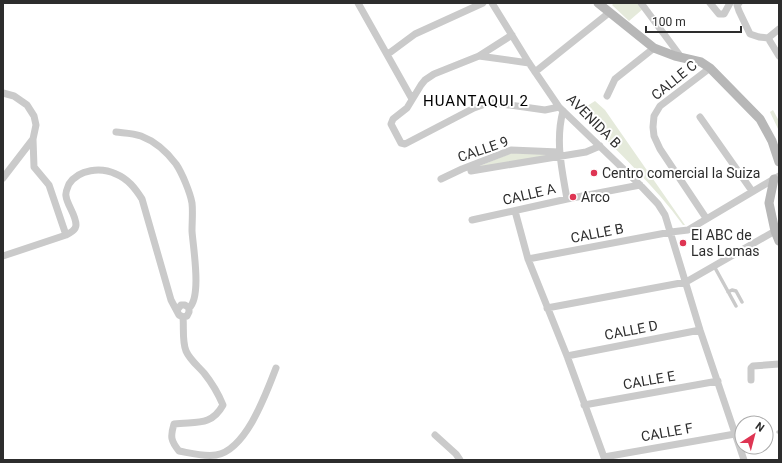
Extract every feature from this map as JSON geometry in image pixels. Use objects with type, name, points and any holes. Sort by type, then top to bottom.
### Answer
[{"type":"street","points":[[358,3],[412,99]]},
{"type":"street","points":[[388,54],[415,34],[483,3]]},
{"type":"street","name":"AVENIDA B","points":[[492,3],[529,63],[561,109],[640,185],[658,204],[665,215],[700,330],[734,431]]},
{"type":"street","points":[[598,3],[654,48],[702,62],[710,68],[760,120],[772,142],[779,162]]},
{"type":"street","points":[[641,3],[681,57]]},
{"type":"street","points":[[710,3],[719,14],[724,14],[730,3]]},
{"type":"street","points":[[739,3],[737,5],[739,11],[750,34],[768,38],[779,29]]},
{"type":"street","points":[[535,72],[610,12]]},
{"type":"street","points":[[512,36],[479,56],[434,74],[421,85],[407,108],[393,119],[391,124],[401,143],[405,144],[474,108],[488,103],[501,103],[545,110],[561,109],[560,154],[567,199]]},
{"type":"street","points":[[768,38],[779,56]]},
{"type":"street","points":[[607,96],[615,79],[654,48]]},
{"type":"street","points":[[479,56],[529,63]]},
{"type":"street","name":"CALLE C","points":[[706,218],[660,149],[654,136],[653,127],[654,116],[660,106],[710,68]]},
{"type":"street","points":[[3,93],[14,96],[27,105],[34,116],[36,125],[33,139],[34,167],[49,185],[66,235]]},
{"type":"street","points":[[700,117],[752,191]]},
{"type":"street","points":[[116,132],[139,135],[161,148],[176,164],[184,179],[192,203],[192,231],[196,260],[194,299],[189,308],[189,314],[183,317]]},
{"type":"street","points":[[3,178],[33,139]]},
{"type":"street","points":[[471,171],[560,154],[586,152],[600,146]]},
{"type":"street","name":"CALLE 9","points":[[441,179],[462,168],[511,150],[560,154]]},
{"type":"street","points":[[3,256],[66,235],[75,229],[76,223],[65,195],[68,186],[79,174],[97,169],[111,171],[124,177],[135,188],[142,199],[171,300],[178,314],[183,317]]},
{"type":"street","points":[[778,176],[770,203],[775,231],[779,241]]},
{"type":"street","name":"CALLE B","points":[[528,259],[688,230],[778,176]]},
{"type":"street","name":"CALLE A","points":[[472,220],[640,185]]},
{"type":"street","points":[[515,211],[528,259],[567,356],[604,458]]},
{"type":"street","points":[[548,308],[686,282],[775,231]]},
{"type":"street","points":[[177,310],[179,306],[183,304],[189,308]]},
{"type":"street","points":[[183,317],[184,344],[186,351],[217,391],[223,405],[213,418],[201,422],[174,424],[171,434],[173,444],[179,452],[201,455],[216,455],[229,450],[244,434],[265,397],[276,368]]},
{"type":"street","name":"CALLE D","points":[[567,356],[700,330]]},
{"type":"street","points":[[751,380],[751,368],[753,366],[779,364]]},
{"type":"street","name":"CALLE E","points":[[584,405],[718,381]]},
{"type":"street","name":"CALLE F","points":[[604,458],[734,434]]},
{"type":"street","points":[[435,435],[456,454],[460,460]]},
{"type":"lane","points":[[714,266],[736,306]]},
{"type":"lane","points":[[728,292],[732,290],[736,291],[742,302]]},
{"type":"shaded area","points":[[614,3],[640,3],[644,8],[629,21],[612,5]]},
{"type":"shaded area","points":[[595,101],[605,110],[685,225],[683,225],[623,156],[584,117],[584,108]]},
{"type":"shaded area","points":[[773,110],[779,121],[779,131],[770,112]]},
{"type":"shaded area","points":[[512,153],[555,154],[472,169]]},
{"type":"place","name":"Centro comercial la Suiza","points":[[594,173]]},
{"type":"place","name":"Arco","points":[[573,197]]},
{"type":"place","name":"El ABC de Las Lomas","points":[[683,243]]},
{"type":"district","name":"HUANTAQUI 2","points":[[476,101]]}]
